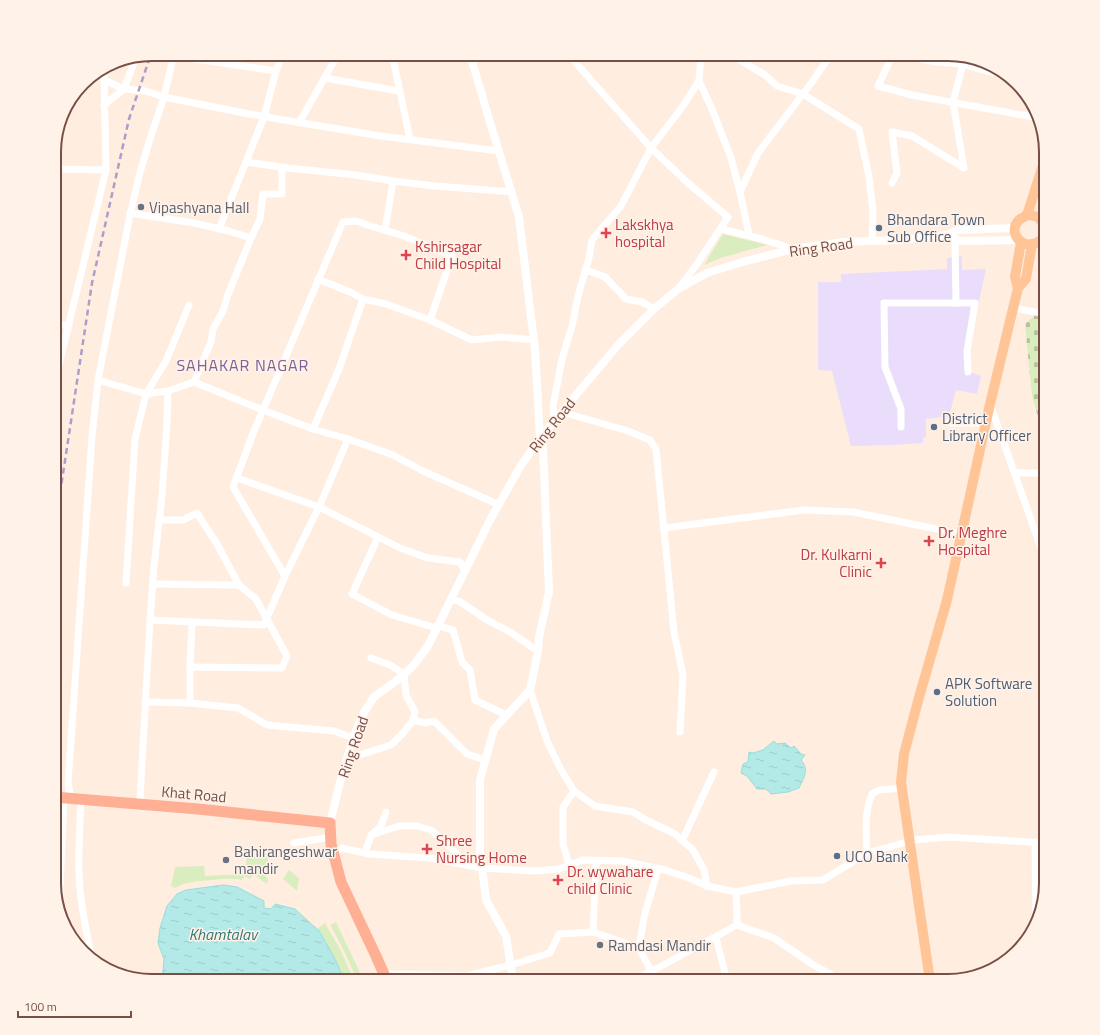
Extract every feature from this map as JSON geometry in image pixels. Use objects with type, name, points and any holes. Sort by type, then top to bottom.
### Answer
[{"type":"highway","name":"Khat Road","points":[[68,798],[330,823]]},
{"type":"highway","points":[[330,823],[331,844],[341,882],[384,974]]},
{"type":"main road","points":[[1027,215],[1039,178]]},
{"type":"main road","points":[[1039,219],[1035,216],[1027,215],[1018,220],[1014,228],[1014,233],[1020,241],[1028,245],[1039,241]]},
{"type":"main road","points":[[1018,288],[1014,277],[1020,241]]},
{"type":"main road","points":[[929,974],[901,782],[904,754],[947,600],[990,404],[1018,288],[1026,279],[1032,244]]},
{"type":"street","points":[[61,884],[92,445],[98,380],[130,213],[141,168],[164,97],[173,61]]},
{"type":"street","points":[[210,61],[276,72]]},
{"type":"street","points":[[219,229],[264,117],[280,61]]},
{"type":"street","points":[[299,123],[334,61]]},
{"type":"street","points":[[393,61],[410,139]]},
{"type":"street","points":[[472,61],[520,217],[534,340],[540,438],[543,447],[549,592],[539,637],[538,651],[530,690],[547,741],[560,768],[574,791],[595,806],[633,812],[675,834],[693,850],[704,870],[707,886]]},
{"type":"street","points":[[574,61],[651,148],[689,184],[728,217],[697,264],[678,289]]},
{"type":"street","points":[[554,422],[553,406],[562,359],[572,326],[592,240],[621,206],[651,148],[683,106],[699,81],[700,61]]},
{"type":"street","points":[[741,61],[765,75],[777,86],[803,94],[859,129],[870,184],[873,211],[872,241]]},
{"type":"street","points":[[740,192],[758,153],[826,61]]},
{"type":"street","points":[[890,61],[878,86],[912,95],[1032,117]]},
{"type":"street","points":[[932,61],[962,64],[991,72]]},
{"type":"street","points":[[104,105],[124,90],[134,63]]},
{"type":"street","points":[[892,183],[897,173],[892,132],[912,136],[964,168],[953,102],[962,64]]},
{"type":"street","points":[[61,354],[106,170],[104,75]]},
{"type":"street","points":[[325,78],[399,92]]},
{"type":"street","points":[[104,80],[124,90],[146,91],[164,97],[264,117],[499,151]]},
{"type":"street","points":[[699,81],[712,109],[731,158],[740,192],[748,235]]},
{"type":"street","points":[[246,162],[435,186],[512,192]]},
{"type":"street","points":[[194,382],[206,354],[213,329],[223,311],[227,297],[260,219],[263,194],[282,194],[282,167]]},
{"type":"street","points":[[61,169],[106,170]]},
{"type":"street","points":[[385,230],[393,181]]},
{"type":"street","points":[[130,213],[194,223],[251,238]]},
{"type":"street","points":[[285,576],[233,487],[263,410],[343,222],[356,221],[385,230],[404,236],[452,256],[430,320]]},
{"type":"street","name":"Ring Road","points":[[330,823],[353,738],[363,714],[374,696],[413,666],[428,646],[490,520],[520,467],[540,438],[618,345],[678,289],[707,273],[793,249],[844,242],[900,240],[947,235],[958,230],[1014,228]]},
{"type":"street","points":[[721,229],[748,235],[793,249]]},
{"type":"street","points":[[947,235],[960,241],[1020,241]]},
{"type":"street","points":[[955,239],[956,303]]},
{"type":"street","points":[[586,270],[605,277],[626,299],[642,302],[654,310]]},
{"type":"street","points":[[318,279],[363,299],[386,304],[430,320],[472,340],[501,337],[534,340]]},
{"type":"street","points":[[314,429],[339,369],[363,299]]},
{"type":"street","points":[[901,427],[901,409],[885,367],[884,303],[975,303],[967,351],[968,372]]},
{"type":"street","points":[[126,583],[135,439],[146,394],[166,361],[189,305]]},
{"type":"street","points":[[1013,308],[1039,313]]},
{"type":"street","points":[[61,325],[69,326]]},
{"type":"street","points":[[98,380],[146,394],[168,391],[194,382],[314,429],[393,455],[423,471],[495,503],[498,506]]},
{"type":"street","points":[[141,804],[140,799],[150,620],[167,422],[168,391]]},
{"type":"street","points":[[990,404],[1039,543]]},
{"type":"street","points":[[562,412],[628,431],[650,440],[656,449],[674,632],[683,675],[680,732]]},
{"type":"street","points":[[949,423],[986,423]]},
{"type":"street","points":[[150,620],[264,625],[285,576],[319,507],[348,439]]},
{"type":"street","points":[[1014,473],[1039,473]]},
{"type":"street","points":[[237,478],[319,507],[400,548],[428,558],[460,562],[465,571]]},
{"type":"street","points":[[664,528],[804,510],[853,512],[962,534]]},
{"type":"street","points":[[159,520],[183,520],[197,514],[217,544],[239,585],[256,599],[287,656],[282,668],[190,667]]},
{"type":"street","points":[[378,537],[352,594],[392,615],[433,627],[438,626],[453,630],[462,662],[470,670],[475,700],[506,715]]},
{"type":"street","points":[[153,584],[239,585]]},
{"type":"street","points":[[451,600],[459,601],[538,651]]},
{"type":"street","points":[[190,703],[192,622]]},
{"type":"street","points":[[347,759],[391,745],[414,719],[415,712],[406,695],[404,674],[390,665],[371,658]]},
{"type":"street","points":[[512,974],[506,936],[486,900],[480,850],[480,780],[494,729],[530,690]]},
{"type":"street","points":[[145,702],[190,703],[238,708],[266,725],[334,731],[353,738]]},
{"type":"street","points":[[414,719],[413,720],[425,723],[434,721],[468,754],[485,760]]},
{"type":"street","points":[[682,841],[714,772]]},
{"type":"street","points":[[867,853],[867,811],[872,794],[879,790],[902,788]]},
{"type":"street","points":[[568,865],[563,844],[563,807],[574,791]]},
{"type":"street","points":[[68,798],[79,850],[80,888],[90,949]]},
{"type":"street","points":[[365,853],[371,835],[381,826],[386,812]]},
{"type":"street","points":[[371,835],[399,826],[416,826],[431,830],[463,859],[467,865]]},
{"type":"street","points":[[294,843],[331,837]]},
{"type":"street","points":[[333,853],[342,848],[365,853],[430,858],[482,868],[533,871],[559,869],[583,860],[622,862],[658,869],[689,878],[707,886],[736,892],[791,881],[823,880],[867,853],[914,840],[948,837],[1039,842]]},
{"type":"street","points":[[1035,842],[1036,906]]},
{"type":"street","points":[[593,932],[596,861]]},
{"type":"street","points":[[652,971],[639,948],[644,916],[658,869]]},
{"type":"street","points":[[736,892],[737,925]]},
{"type":"street","points":[[646,974],[737,925],[774,938],[812,964],[830,974]]},
{"type":"street","points":[[474,974],[550,953],[559,934],[593,932],[639,948]]},
{"type":"street","points":[[716,937],[726,974]]},
{"type":"shaded area","points":[[962,256],[962,270],[986,269],[969,347],[970,372],[981,376],[977,394],[956,390],[949,416],[926,419],[926,437],[923,438],[923,443],[851,446],[832,371],[818,370],[818,282],[841,282],[841,274],[947,269],[947,258]]},
{"type":"green space","points":[[723,234],[767,245],[720,258],[704,265]]},
{"type":"green space","points":[[1039,312],[1039,420],[1032,396],[1025,324]]},
{"type":"green space","points":[[247,856],[268,856],[268,862],[263,870],[267,872],[265,876],[268,879],[268,882],[265,883],[254,874],[250,879],[244,876],[242,880],[228,879],[203,881],[188,883],[175,888],[171,886],[175,867],[204,866],[205,876],[245,874]]},
{"type":"green space","points":[[289,870],[299,878],[297,891],[283,879]]},
{"type":"green space","points":[[336,922],[361,974],[355,974],[330,925]]},
{"type":"green space","points":[[325,923],[341,951],[351,974],[341,974],[321,932],[317,929]]},
{"type":"water","points":[[774,741],[777,744],[785,743],[791,748],[794,746],[801,754],[805,755],[801,760],[805,767],[805,774],[799,788],[788,792],[771,794],[766,789],[757,789],[747,776],[741,773],[743,764],[748,762],[749,752],[753,753],[763,750]]},
{"type":"water","name":"Khamtalav","points":[[223,885],[237,887],[264,901],[264,908],[271,909],[275,904],[295,909],[320,932],[336,961],[341,974],[163,974],[164,959],[158,943],[160,928],[167,906],[177,894],[186,890]]},
{"type":"railway","points":[[61,487],[92,283],[129,119],[149,61]]},
{"type":"place","name":"Vipashyana Hall","points":[[141,207]]},
{"type":"place","name":"Bhandara Town Sub Office","points":[[879,228]]},
{"type":"place","name":"Lakskhya hospital","points":[[606,233]]},
{"type":"place","name":"Kshirsagar Child Hospital","points":[[406,255]]},
{"type":"place","name":"District Library Officer","points":[[934,427]]},
{"type":"place","name":"Dr. Meghre Hospital","points":[[929,541]]},
{"type":"place","name":"Dr. Kulkarni Clinic","points":[[881,563]]},
{"type":"place","name":"APK Software Solution","points":[[937,692]]},
{"type":"place","name":"Shree Nursing Home","points":[[427,849]]},
{"type":"place","name":"UCO Bank","points":[[837,856]]},
{"type":"place","name":"Bahirangeshwar mandir","points":[[226,860]]},
{"type":"place","name":"Dr. wywahare child Clinic","points":[[558,880]]},
{"type":"place","name":"Ramdasi Mandir","points":[[600,945]]},
{"type":"district","name":"SAHAKAR NAGAR","points":[[243,365]]}]
